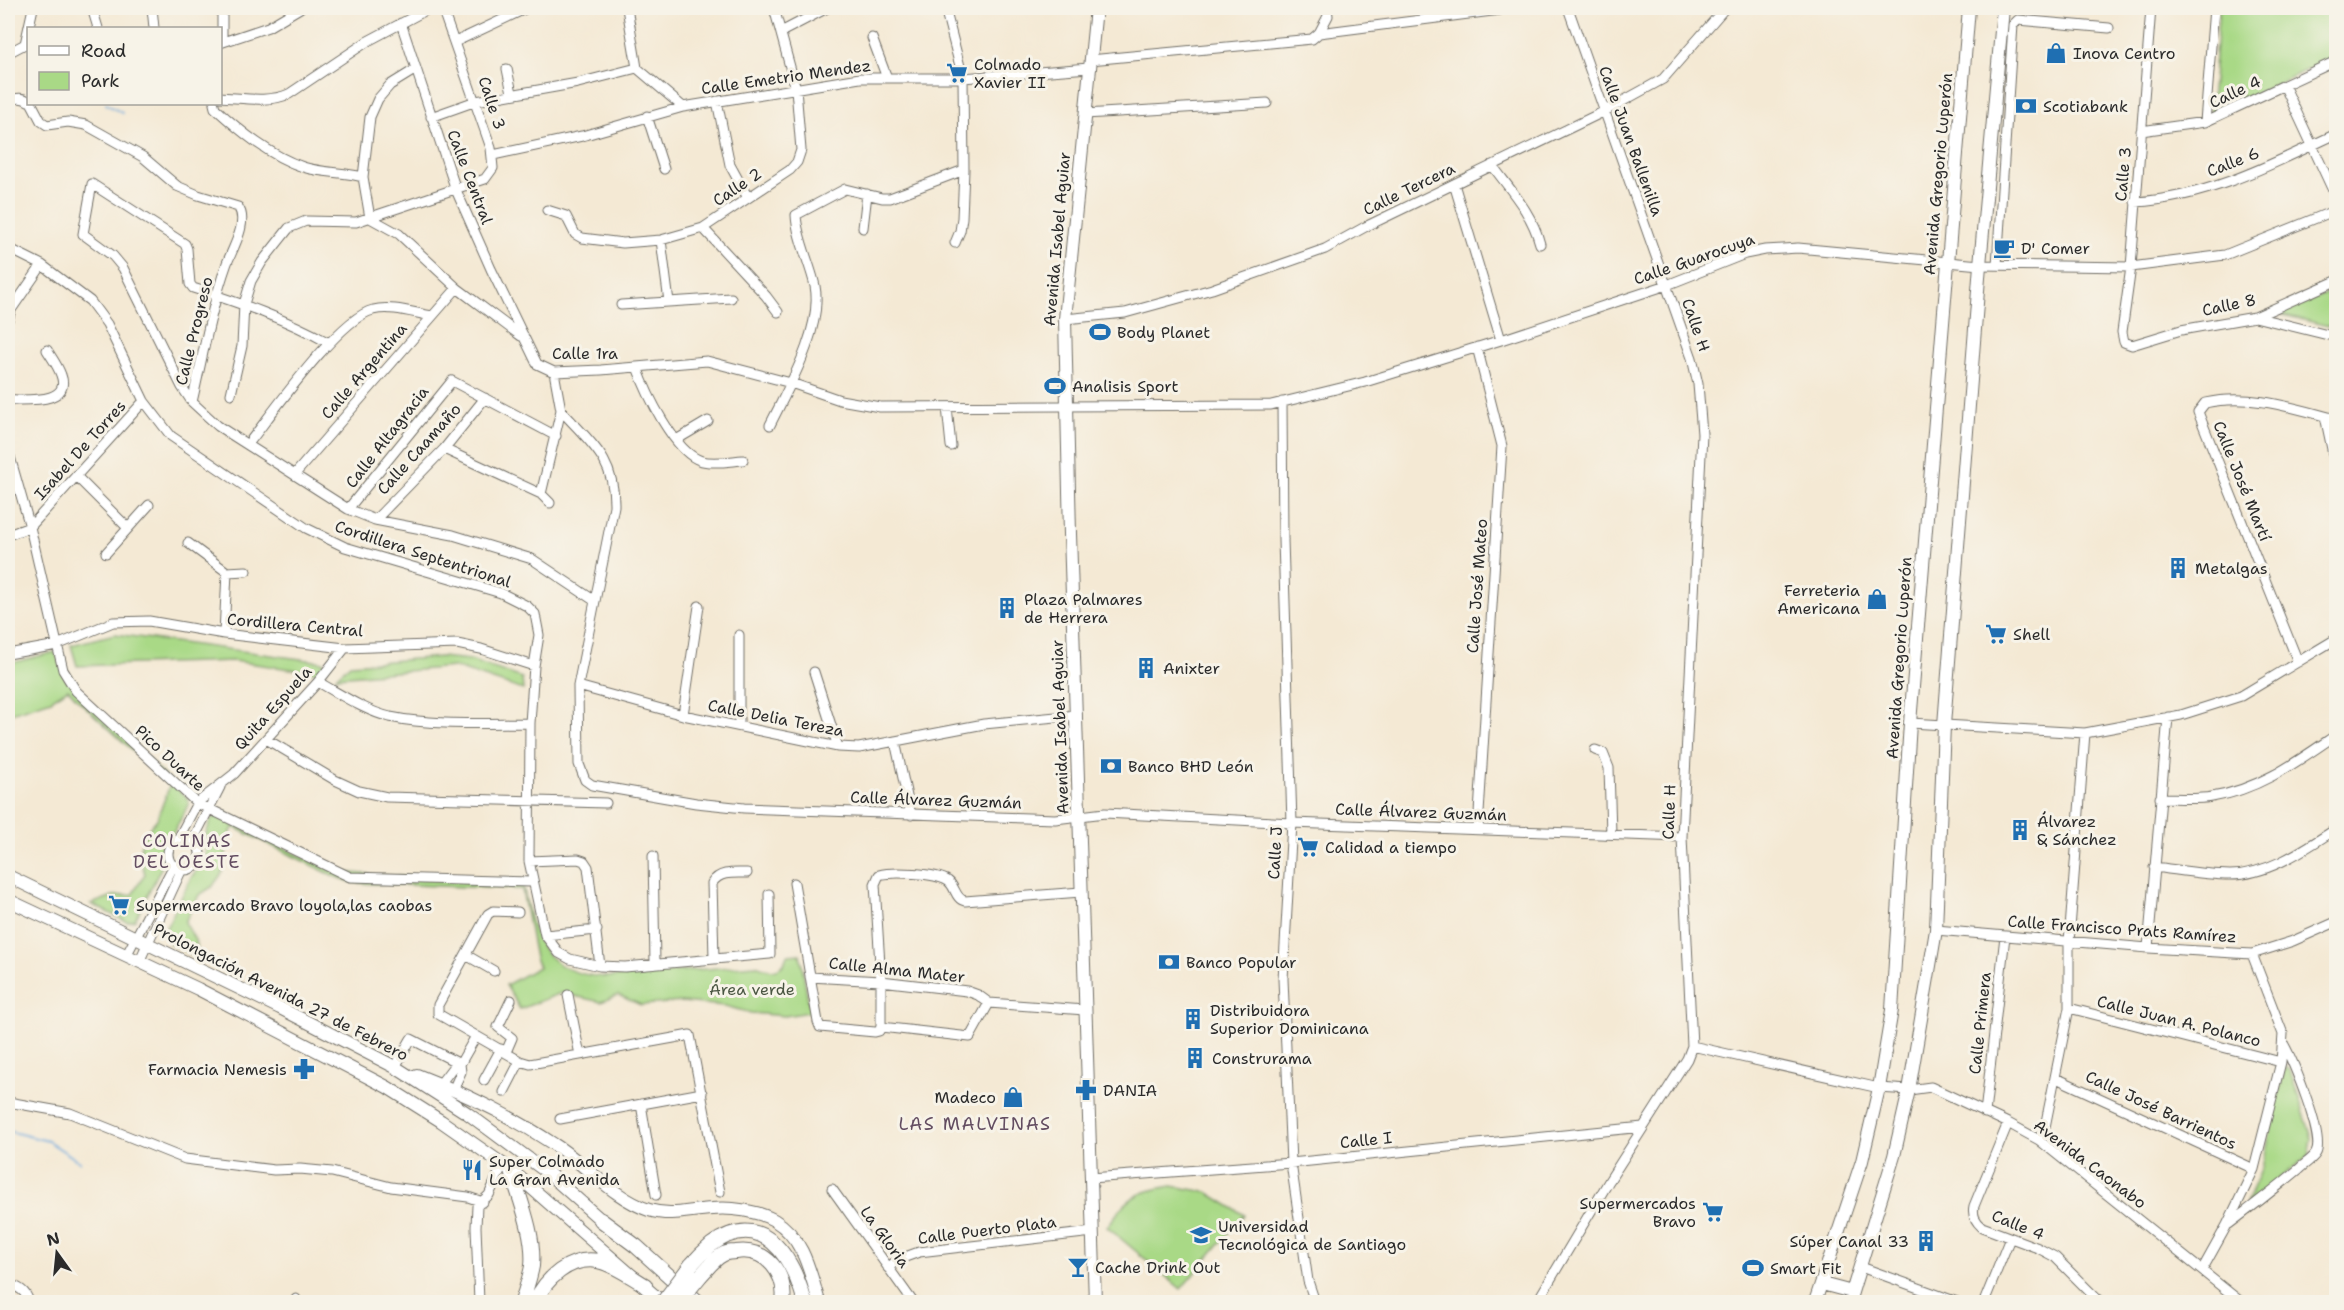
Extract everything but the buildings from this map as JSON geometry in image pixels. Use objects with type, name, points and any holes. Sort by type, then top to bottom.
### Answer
[{"type":"highway","points":[[507,1167],[525,1215],[532,1248],[532,1267],[522,1302]]},
{"type":"highway","points":[[601,1220],[636,1246],[698,1302]]},
{"type":"highway","name":"Prolongación Avenida 27 de Febrero","points":[[601,1220],[688,1302]]},
{"type":"highway","points":[[679,1302],[710,1246],[736,1232],[756,1232],[769,1238],[779,1247],[793,1269],[806,1302]]},
{"type":"highway","points":[[663,1302],[696,1270],[723,1254],[744,1250],[754,1251],[765,1258],[783,1282],[783,1302]]},
{"type":"highway","points":[[535,1302],[540,1291],[562,1269],[579,1262],[598,1261],[645,1285]]},
{"type":"main road","name":"Avenida Isabel Aguiar","points":[[1095,1302],[1065,319],[1096,8]]},
{"type":"main road","name":"Avenida Gregorio Luperón","points":[[1815,1302],[1862,1161],[1879,1088],[1892,1010],[1910,723],[1969,8]]},
{"type":"main road","points":[[1822,1284],[1850,1297],[1861,1267],[1894,1156],[1909,1090],[1936,930],[1944,725],[1980,265],[2003,8]]},
{"type":"main road","name":"Prolongación Avenida 27 de Febrero","points":[[8,876],[395,1067],[467,1113],[530,1160],[601,1220]]},
{"type":"main road","points":[[8,900],[267,1024],[387,1087],[507,1167],[663,1302]]},
{"type":"main road","points":[[395,1067],[440,1084],[519,1123],[556,1145],[628,1199],[645,1209],[663,1214],[727,1209],[763,1215],[774,1220],[785,1228],[802,1250],[819,1302]]},
{"type":"street","points":[[29,27],[33,8]]},
{"type":"street","points":[[92,8],[98,27]]},
{"type":"street","points":[[152,8],[154,27]]},
{"type":"street","points":[[221,27],[222,8]]},
{"type":"street","points":[[222,43],[268,27],[300,8]]},
{"type":"street","points":[[222,97],[270,100],[280,98],[368,41],[430,8]]},
{"type":"street","name":"Calle 3","points":[[442,8],[493,155],[493,168],[485,179],[456,190]]},
{"type":"street","points":[[455,42],[527,8]]},
{"type":"street","points":[[627,8],[638,68],[683,107]]},
{"type":"street","name":"Calle 2","points":[[548,210],[566,216],[575,234],[582,238],[623,243],[661,240],[703,228],[790,170],[797,162],[801,150],[796,89],[774,8]]},
{"type":"street","points":[[781,32],[827,8]]},
{"type":"street","points":[[945,8],[963,78],[962,218],[955,243]]},
{"type":"street","points":[[1319,33],[1328,16],[1327,8]]},
{"type":"street","name":"Calle Juan Ballenilla","points":[[1568,8],[1667,285]]},
{"type":"street","name":"Calle Tercera","points":[[1065,319],[1125,313],[1222,285],[1325,249],[1454,183],[1604,112],[1663,79],[1725,8]]},
{"type":"street","name":"Calle 3","points":[[2124,342],[2122,332],[2131,267],[2151,8]]},
{"type":"street","points":[[2205,122],[2214,8]]},
{"type":"street","name":"Calle Emetrio Mendez","points":[[493,155],[582,136],[683,107],[860,78],[963,78],[1312,39],[1319,33],[1500,10]]},
{"type":"street","points":[[1997,265],[2013,25],[2018,20],[2109,28]]},
{"type":"street","name":"Calle Central","points":[[401,23],[456,190],[523,338]]},
{"type":"street","points":[[872,38],[887,78]]},
{"type":"street","points":[[8,53],[27,44]]},
{"type":"street","name":"Calle 4","points":[[2141,131],[2205,122],[2337,61]]},
{"type":"street","points":[[431,117],[476,101],[578,83],[638,68]]},
{"type":"street","points":[[370,218],[363,177],[370,117],[378,99],[390,85],[416,69]]},
{"type":"street","points":[[507,69],[512,93]]},
{"type":"street","points":[[2284,85],[2337,197]]},
{"type":"street","points":[[8,100],[16,98],[27,101]]},
{"type":"street","points":[[717,101],[730,165],[748,198]]},
{"type":"street","points":[[1085,114],[1267,104]]},
{"type":"street","name":"Calle Progreso","points":[[32,105],[40,121],[47,125],[68,122],[86,125],[143,157],[177,186],[238,207],[243,216],[215,295],[192,402]]},
{"type":"street","points":[[214,105],[237,128],[286,159],[304,167],[345,172],[363,177]]},
{"type":"street","points":[[647,117],[664,169]]},
{"type":"street","name":"Calle 6","points":[[2135,202],[2207,189],[2233,180],[2337,134]]},
{"type":"street","points":[[1492,165],[1529,214],[1540,244]]},
{"type":"street","points":[[770,425],[791,383],[810,333],[816,305],[814,285],[796,215],[845,189],[890,198],[964,170]]},
{"type":"street","points":[[1454,183],[1501,340]]},
{"type":"street","points":[[328,343],[307,331],[244,304],[190,287],[187,249],[181,240],[92,184],[83,234],[113,256],[123,268],[182,387],[192,402],[218,426],[348,509],[375,520],[453,535],[532,559],[595,601]]},
{"type":"street","points":[[231,394],[242,346],[244,304],[251,281],[261,262],[289,228],[306,221],[356,222],[456,190]]},
{"type":"street","points":[[863,228],[867,194]]},
{"type":"street","name":"Calle Guarocuya","points":[[1066,404],[1271,405],[1365,382],[1501,340],[1667,285],[1745,254],[1765,250],[1798,248],[1980,265],[2131,267],[2225,255],[2337,210]]},
{"type":"street","name":"Calle 1ra","points":[[370,218],[399,234],[457,288],[523,338],[537,364],[554,372],[707,361],[791,383],[840,400],[880,407],[1066,404]]},
{"type":"street","points":[[703,228],[778,312]]},
{"type":"street","points":[[661,240],[669,302]]},
{"type":"street","name":"Cordillera Septentrional","points":[[8,248],[42,265],[90,301],[107,324],[144,401],[161,425],[183,446],[326,540],[389,561],[501,593],[528,606],[535,614],[539,624],[539,635],[534,666],[530,723],[529,861],[545,935]]},
{"type":"street","points":[[8,320],[42,265]]},
{"type":"street","name":"Calle 8","points":[[2124,342],[2132,345],[2181,330],[2255,317],[2337,281]]},
{"type":"street","name":"Calle H","points":[[1667,285],[1692,358],[1698,384],[1702,434],[1682,837],[1692,1046]]},
{"type":"street","name":"Calle Argentina","points":[[295,474],[457,288]]},
{"type":"street","points":[[621,305],[731,298]]},
{"type":"street","points":[[248,444],[328,343],[364,313],[374,309],[388,309],[432,316]]},
{"type":"street","points":[[2255,317],[2337,337]]},
{"type":"street","name":"Calle José Mateo","points":[[1477,347],[1502,446],[1478,829]]},
{"type":"street","points":[[8,400],[55,397],[60,391],[63,383],[61,374],[47,350]]},
{"type":"street","points":[[637,367],[655,409],[676,440],[699,460],[743,460]]},
{"type":"street","points":[[541,494],[561,410],[554,372]]},
{"type":"street","name":"Calle Altagracia","points":[[348,509],[449,382],[456,381],[485,398]]},
{"type":"street","points":[[485,398],[555,436]]},
{"type":"street","name":"Calle Caamaño","points":[[375,520],[444,449],[485,398]]},
{"type":"street","name":"Calle José Martí","points":[[2298,662],[2198,412],[2205,403],[2243,399],[2261,400],[2325,416]]},
{"type":"street","name":"Isabel De Torres","points":[[8,535],[30,527],[144,401]]},
{"type":"street","name":"Calle J","points":[[1282,402],[1283,540],[1292,823],[1283,979],[1291,1163],[1308,1281],[1315,1302]]},
{"type":"street","points":[[947,407],[951,446]]},
{"type":"street","name":"Calle Álvarez Guzmán","points":[[561,410],[605,460],[613,481],[614,506],[578,686],[579,764],[585,780],[592,785],[696,803],[744,808],[1055,819],[1105,813],[1292,823],[1682,837]]},
{"type":"street","points":[[2337,419],[2325,416],[2337,468]]},
{"type":"street","points":[[676,440],[708,422]]},
{"type":"street","points":[[444,449],[541,494],[550,503]]},
{"type":"street","name":"Pico Duarte","points":[[8,450],[30,527],[63,670],[76,691],[197,803],[350,877],[532,882]]},
{"type":"street","points":[[76,476],[128,528]]},
{"type":"street","points":[[106,553],[149,505]]},
{"type":"street","points":[[188,543],[227,572],[246,571]]},
{"type":"street","points":[[224,634],[227,572]]},
{"type":"street","points":[[683,715],[699,606]]},
{"type":"street","name":"Cordillera Central","points":[[8,654],[57,645],[113,622],[149,621],[224,634],[345,648],[457,644],[534,666]]},
{"type":"street","points":[[739,635],[739,726]]},
{"type":"street","points":[[1910,723],[2085,734],[2206,709],[2241,696],[2337,639]]},
{"type":"street","name":"Quita Espuela","points":[[221,785],[318,682],[345,648]]},
{"type":"street","points":[[814,672],[838,747]]},
{"type":"street","points":[[318,682],[389,717],[443,722],[530,723]]},
{"type":"street","name":"Calle Delia Tereza","points":[[578,686],[683,715],[838,747],[859,748],[984,724],[1077,715]]},
{"type":"street","points":[[2148,948],[2168,717]]},
{"type":"street","points":[[2039,1140],[2044,1132],[2069,1008],[2069,942],[2085,734]]},
{"type":"street","points":[[2160,798],[2213,797],[2253,785],[2297,762],[2337,735]]},
{"type":"street","points":[[266,739],[335,780],[359,791],[387,797],[606,803]]},
{"type":"street","points":[[895,741],[911,815]]},
{"type":"street","points":[[1595,750],[1603,753],[1609,768],[1611,834]]},
{"type":"street","points":[[178,839],[193,840],[199,848],[198,862],[191,868],[178,867],[170,861],[169,851],[197,803],[221,785]]},
{"type":"street","points":[[193,840],[221,785]]},
{"type":"street","points":[[2154,867],[2231,875],[2254,872],[2298,854],[2337,829]]},
{"type":"street","points":[[653,856],[655,963]]},
{"type":"street","points":[[529,861],[578,859],[584,861],[588,867],[600,966]]},
{"type":"street","points":[[126,956],[178,867]]},
{"type":"street","points":[[139,962],[178,867]]},
{"type":"street","points":[[714,958],[712,883],[714,879],[724,874],[747,873]]},
{"type":"street","points":[[794,883],[820,1027],[874,1032],[879,1031],[881,1027],[875,884],[879,876],[889,873],[940,877],[949,882],[958,898],[965,901],[1081,892]]},
{"type":"street","points":[[545,935],[559,953],[570,959],[600,966],[625,967],[770,954],[769,894]]},
{"type":"street","points":[[518,912],[490,912],[437,1010],[438,1014],[520,1061],[530,1064],[690,1035],[720,1192]]},
{"type":"street","name":"Calle Francisco Prats Ramírez","points":[[1936,930],[2069,942],[2252,954],[2293,941],[2337,922]]},
{"type":"street","points":[[545,935],[597,930]]},
{"type":"street","name":"Calle Primera","points":[[1985,1113],[2005,936]]},
{"type":"street","points":[[2202,1270],[2228,1225],[2254,1169],[2281,1062],[2283,1034],[2252,954]]},
{"type":"street","points":[[466,955],[494,971]]},
{"type":"street","name":"Calle Alma Mater","points":[[810,976],[967,991],[989,1003],[1085,1010]]},
{"type":"street","points":[[568,995],[580,1055]]},
{"type":"street","points":[[484,1080],[512,1038],[499,1029],[498,1024],[511,1000]]},
{"type":"street","points":[[881,1027],[970,1037],[989,1003]]},
{"type":"street","name":"Calle Juan A. Polanco","points":[[2069,1008],[2281,1062]]},
{"type":"street","points":[[453,1090],[461,1072],[460,1064],[476,1036]]},
{"type":"street","points":[[395,1067],[411,1039],[460,1064]]},
{"type":"street","points":[[2228,1225],[2316,1154],[2318,1140],[2316,1130],[2299,1079],[2283,1043]]},
{"type":"street","points":[[1537,1302],[1687,1059],[1692,1046]]},
{"type":"street","name":"Avenida Caonabo","points":[[1692,1046],[1879,1088],[1909,1090],[1931,1088],[2008,1123],[2039,1140],[2241,1302]]},
{"type":"street","points":[[504,1092],[520,1061]]},
{"type":"street","points":[[440,1084],[453,1067],[460,1064]]},
{"type":"street","name":"Calle José Barrientos","points":[[2056,1078],[2254,1169]]},
{"type":"street","points":[[560,1119],[702,1093]]},
{"type":"street","points":[[8,1102],[70,1113],[185,1160],[274,1170],[300,1169],[332,1172],[391,1187],[468,1197],[483,1202]]},
{"type":"street","points":[[641,1104],[656,1195]]},
{"type":"street","name":"Calle 4","points":[[2008,1123],[1974,1206],[1973,1214],[1976,1221],[1983,1227],[2055,1257],[2100,1302]]},
{"type":"street","name":"Calle I","points":[[1091,1178],[1291,1163],[1643,1127]]},
{"type":"street","points":[[479,1302],[477,1206],[489,1195],[507,1167]]},
{"type":"street","name":"La Gloria","points":[[832,1189],[913,1302]]},
{"type":"street","name":"Calle Puerto Plata","points":[[888,1268],[897,1260],[919,1252],[1093,1232]]},
{"type":"street","points":[[1984,1302],[2010,1238]]},
{"type":"street","points":[[1861,1267],[1936,1300],[1957,1302]]},
{"type":"street","points":[[8,1284],[19,1287],[29,1302]]},
{"type":"green space","points":[[2219,8],[2336,8],[2336,56],[2210,116]]},
{"type":"green space","points":[[2336,289],[2336,328],[2280,314]]},
{"type":"green space","points":[[115,634],[323,662],[325,665],[319,673],[233,661],[77,666],[71,645]]},
{"type":"green space","points":[[55,652],[67,680],[188,799],[189,804],[172,835],[163,845],[162,866],[135,920],[127,922],[91,904],[113,896],[132,895],[145,874],[140,858],[141,845],[157,819],[170,785],[68,689],[51,700],[8,714],[8,664]]},
{"type":"green space","points":[[441,657],[470,660],[522,678],[523,690],[454,667],[336,677],[350,664]]},
{"type":"green space","name":"Área verde","points":[[216,816],[336,872],[523,885],[531,922],[544,950],[554,961],[567,969],[584,974],[606,977],[756,965],[774,970],[784,964],[787,955],[800,954],[810,1012],[785,1016],[751,1013],[725,1006],[682,1002],[641,1005],[618,995],[601,1002],[561,993],[520,1009],[506,985],[539,967],[535,958],[522,889],[355,883],[336,877],[233,827],[226,846],[226,861],[221,875],[212,887],[199,895],[185,922],[195,940],[201,959],[169,943],[165,930],[192,876],[204,862],[206,852],[203,843],[211,819]]},
{"type":"green space","points":[[2285,1067],[2290,1070],[2312,1138],[2309,1156],[2246,1204],[2262,1168]]},
{"type":"green space","points":[[1172,1186],[1207,1192],[1244,1215],[1181,1289],[1107,1227],[1127,1202],[1149,1191]]},
{"type":"waterway","points":[[108,105],[122,113]]},
{"type":"waterway","points":[[8,1131],[48,1141],[80,1162]]},
{"type":"place","name":"Inova Centro","points":[[2056,53]]},
{"type":"place","name":"Colmado Xavier II","points":[[957,73]]},
{"type":"place","name":"Scotiabank","points":[[2026,106]]},
{"type":"place","name":"D' Comer","points":[[2004,248]]},
{"type":"place","name":"Body Planet","points":[[1100,332]]},
{"type":"place","name":"Analisis Sport","points":[[1055,386]]},
{"type":"place","name":"Metalgas","points":[[2178,568]]},
{"type":"place","name":"Ferreteria Americana","points":[[1877,599]]},
{"type":"place","name":"Plaza Palmares de Herrera","points":[[1007,608]]},
{"type":"place","name":"Shell","points":[[1996,634]]},
{"type":"place","name":"Anixter","points":[[1146,668]]},
{"type":"place","name":"Banco BHD León","points":[[1111,766]]},
{"type":"place","name":"Álvarez & Sánchez","points":[[2020,830]]},
{"type":"place","name":"Calidad a tiempo","points":[[1308,847]]},
{"type":"place","name":"Supermercado Bravo loyola,las caobas","points":[[119,905]]},
{"type":"place","name":"Banco Popular","points":[[1169,962]]},
{"type":"place","name":"Distribuidora Superior Dominicana","points":[[1193,1019]]},
{"type":"place","name":"Construrama","points":[[1195,1058]]},
{"type":"place","name":"Farmacia Nemesis","points":[[304,1069]]},
{"type":"place","name":"DANIA","points":[[1086,1090]]},
{"type":"place","name":"Madeco","points":[[1013,1097]]},
{"type":"place","name":"Super Colmado La Gran Avenida","points":[[472,1170]]},
{"type":"place","name":"Supermercados Bravo","points":[[1713,1212]]},
{"type":"place","name":"Universidad Tecnológica de Santiago","points":[[1201,1235]]},
{"type":"place","name":"Súper Canal 33","points":[[1926,1241]]},
{"type":"place","name":"Cache Drink Out","points":[[1078,1267]]},
{"type":"place","name":"Smart Fit","points":[[1753,1268]]},
{"type":"district","name":"COLINAS DEL OESTE","points":[[187,851]]},
{"type":"district","name":"LAS MALVINAS","points":[[975,1124]]}]
